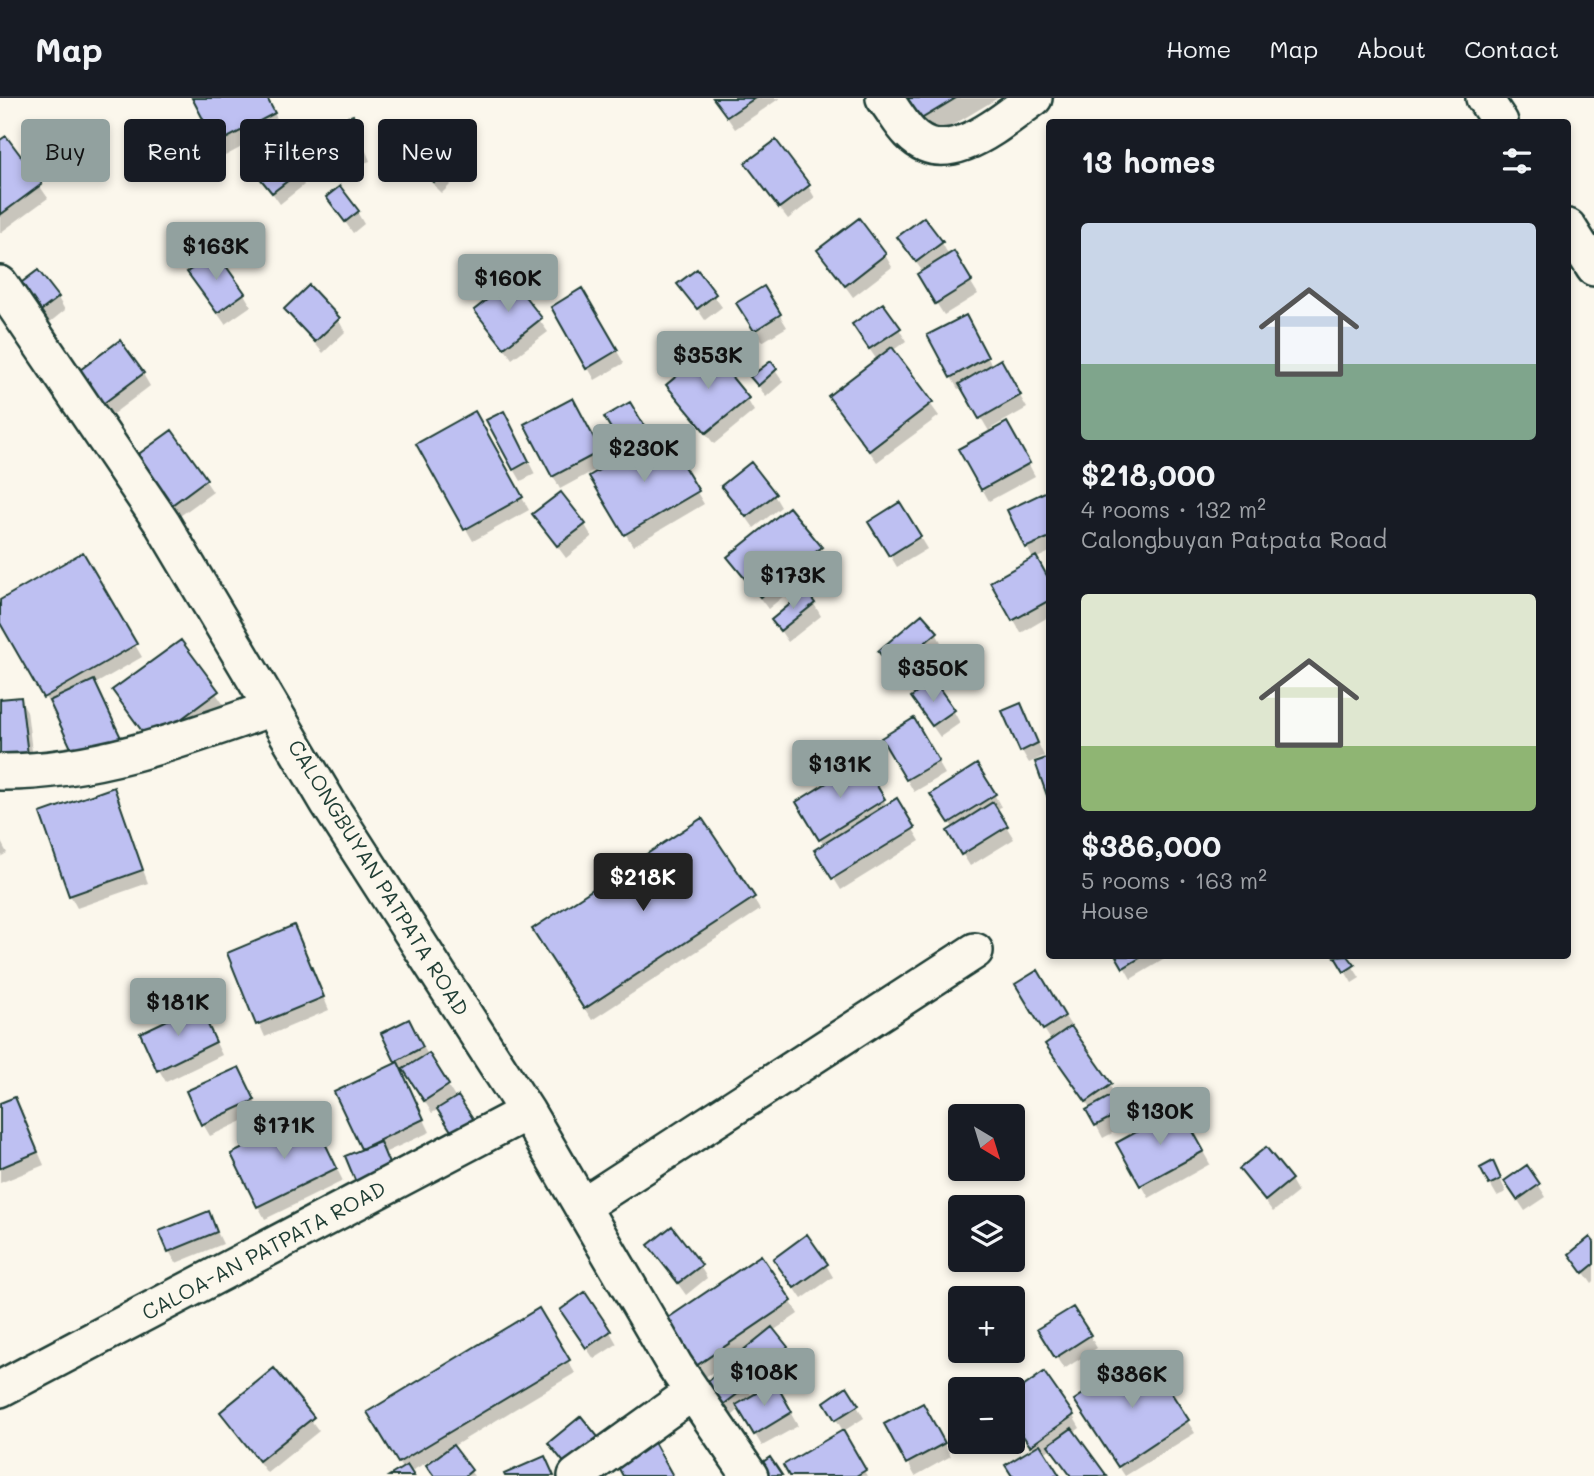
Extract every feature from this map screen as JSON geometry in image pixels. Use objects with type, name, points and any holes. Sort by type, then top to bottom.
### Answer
[{"type":"street","points":[[884,98],[911,134],[932,146],[958,146],[978,136],[1034,98]]},
{"type":"street","points":[[1484,98],[1498,119]]},
{"type":"street","points":[[1571,233],[1594,268]]},
{"type":"street","name":"CALONGBUYAN PATPATA ROAD","points":[[0,284],[162,523],[329,804],[527,1112],[693,1392],[750,1476]]},
{"type":"street","points":[[0,772],[42,772],[90,764],[212,730],[272,708]]},
{"type":"street","points":[[582,1206],[975,951]]},
{"type":"street","name":"CALOA-AN PATPATA ROAD","points":[[0,1390],[527,1112]]},
{"type":"street","points":[[576,1476],[693,1392]]},
{"type":"building","points":[[192,98],[267,98],[275,113],[264,119],[240,119],[240,131],[226,139],[226,119],[203,119]]},
{"type":"building","points":[[713,98],[755,98],[727,117]]},
{"type":"building","points":[[902,98],[956,98],[916,122]]},
{"type":"building","points":[[6,136],[21,156],[21,182],[42,184],[0,215],[0,140]]},
{"type":"building","points":[[776,140],[810,185],[779,208],[745,163]]},
{"type":"building","points":[[263,182],[286,182],[272,193]]},
{"type":"building","points":[[340,186],[359,211],[345,222],[326,197]]},
{"type":"building","points":[[924,217],[943,242],[916,262],[897,237]]},
{"type":"building","points":[[859,218],[886,254],[845,286],[817,250]]},
{"type":"building","points":[[954,251],[972,281],[935,304],[917,274]]},
{"type":"building","points":[[216,252],[245,293],[217,313],[187,272]]},
{"type":"building","points":[[697,269],[716,294],[697,309],[677,284]]},
{"type":"building","points":[[38,270],[59,297],[30,319],[9,292]]},
{"type":"building","points":[[512,280],[542,318],[504,348],[474,310]]},
{"type":"building","points":[[309,285],[340,318],[315,342],[284,309]]},
{"type":"building","points":[[764,286],[781,314],[754,331],[736,303]]},
{"type":"building","points":[[582,288],[618,350],[586,369],[551,307]]},
{"type":"building","points":[[883,303],[901,328],[869,349],[852,324]]},
{"type":"building","points":[[966,315],[988,357],[950,378],[927,335]]},
{"type":"building","points":[[120,340],[144,373],[96,409],[72,376]]},
{"type":"building","points":[[892,347],[933,402],[869,451],[828,396]]},
{"type":"building","points":[[709,349],[749,398],[706,433],[666,385]]},
{"type":"building","points":[[1001,359],[1021,395],[979,419],[959,384]]},
{"type":"building","points":[[771,361],[777,369],[758,386],[750,377]]},
{"type":"building","points":[[573,398],[601,451],[552,477],[524,424]]},
{"type":"building","points":[[630,402],[645,427],[619,442],[604,417]]},
{"type":"building","points":[[475,411],[523,497],[464,530],[416,444]]},
{"type":"building","points":[[504,411],[529,461],[513,470],[486,420]]},
{"type":"building","points":[[1007,422],[1030,463],[981,490],[958,449]]},
{"type":"building","points":[[172,430],[207,479],[165,510],[129,461]]},
{"type":"building","points":[[663,432],[699,491],[624,535],[589,476]]},
{"type":"building","points":[[751,462],[776,494],[746,517],[721,486]]},
{"type":"building","points":[[1046,491],[1046,539],[1025,548],[1007,510]]},
{"type":"building","points":[[561,492],[586,524],[557,546],[532,514]]},
{"type":"building","points":[[900,502],[921,536],[889,556],[868,522]]},
{"type":"building","points":[[789,507],[822,547],[760,597],[727,557]]},
{"type":"building","points":[[83,552],[137,644],[43,698],[0,623],[0,600]]},
{"type":"building","points":[[1036,556],[1046,574],[1046,602],[1012,621],[990,582]]},
{"type":"building","points":[[806,591],[815,603],[780,631],[771,620]]},
{"type":"building","points":[[922,614],[938,632],[893,669],[878,651]]},
{"type":"building","points":[[181,640],[219,691],[150,742],[112,690]]},
{"type":"building","points":[[94,680],[123,742],[78,763],[49,701]]},
{"type":"building","points":[[934,681],[955,710],[932,726],[911,697]]},
{"type":"building","points":[[21,697],[28,755],[0,758],[0,699]]},
{"type":"building","points":[[1021,703],[1038,743],[1020,752],[1002,711]]},
{"type":"building","points":[[914,718],[939,761],[906,780],[881,738]]},
{"type":"building","points":[[1046,758],[1046,793],[1035,762]]},
{"type":"building","points":[[862,761],[885,799],[819,840],[796,802]]},
{"type":"building","points":[[977,764],[996,794],[949,823],[930,794]]},
{"type":"building","points":[[114,787],[143,870],[69,896],[40,813]]},
{"type":"building","points":[[897,798],[915,828],[832,879],[814,850]]},
{"type":"building","points":[[993,802],[1008,826],[961,855],[947,831]]},
{"type":"building","points":[[702,818],[755,897],[584,1009],[532,929]]},
{"type":"building","points":[[294,925],[324,997],[256,1025],[227,953]]},
{"type":"building","points":[[1118,959],[1138,959],[1123,968]]},
{"type":"building","points":[[1336,959],[1350,959],[1355,965],[1344,972]]},
{"type":"building","points":[[1038,970],[1065,1016],[1043,1030],[1015,984]]},
{"type":"building","points":[[199,1005],[216,1042],[157,1071],[140,1033]]},
{"type":"building","points":[[409,1019],[423,1047],[395,1062],[381,1033]]},
{"type":"building","points":[[1071,1026],[1112,1084],[1086,1102],[1045,1044]]},
{"type":"building","points":[[429,1053],[449,1085],[424,1101],[403,1069]]},
{"type":"building","points":[[398,1062],[424,1119],[361,1149],[334,1092]]},
{"type":"building","points":[[239,1067],[255,1100],[201,1125],[186,1091]]},
{"type":"building","points":[[1118,1092],[1127,1109],[1095,1126],[1086,1110]]},
{"type":"building","points":[[458,1096],[474,1120],[453,1134],[437,1109]]},
{"type":"building","points":[[15,1097],[38,1152],[0,1168],[0,1103]]},
{"type":"building","points":[[1180,1108],[1204,1151],[1140,1186],[1116,1143]]},
{"type":"building","points":[[311,1114],[337,1168],[257,1207],[231,1154]]},
{"type":"building","points":[[380,1142],[392,1171],[357,1185],[345,1156]]},
{"type":"building","points":[[1266,1147],[1292,1179],[1265,1201],[1239,1169]]},
{"type":"building","points":[[1493,1161],[1501,1179],[1489,1185],[1480,1168]]},
{"type":"building","points":[[1527,1165],[1540,1184],[1517,1200],[1504,1181]]},
{"type":"building","points":[[209,1211],[217,1232],[168,1252],[159,1231]]},
{"type":"building","points":[[672,1226],[702,1265],[678,1283],[648,1245]]},
{"type":"building","points":[[807,1234],[828,1264],[794,1288],[773,1259]]},
{"type":"building","points":[[1590,1237],[1594,1242],[1594,1264],[1583,1273],[1569,1254]]},
{"type":"building","points":[[761,1255],[792,1301],[690,1370],[659,1324]]},
{"type":"building","points":[[585,1292],[611,1331],[586,1348],[560,1310]]},
{"type":"building","points":[[1073,1307],[1091,1335],[1055,1358],[1037,1329]]},
{"type":"building","points":[[539,1308],[570,1360],[398,1463],[367,1412]]},
{"type":"building","points":[[772,1327],[788,1347],[747,1380],[731,1360]]},
{"type":"building","points":[[1145,1353],[1189,1420],[1118,1467],[1074,1400]]},
{"type":"building","points":[[730,1363],[748,1386],[711,1414],[694,1392]]},
{"type":"building","points":[[274,1368],[314,1417],[259,1461],[220,1412]]},
{"type":"building","points":[[1044,1372],[1074,1415],[1030,1446],[1025,1439],[1025,1385]]},
{"type":"building","points":[[775,1382],[792,1412],[754,1435],[736,1405]]},
{"type":"building","points":[[847,1386],[859,1405],[835,1420],[824,1402]]},
{"type":"building","points":[[923,1403],[945,1443],[906,1464],[884,1424]]},
{"type":"building","points":[[581,1416],[607,1448],[574,1475],[548,1443]]},
{"type":"building","points":[[1072,1428],[1107,1476],[1071,1476],[1048,1445]]},
{"type":"building","points":[[843,1430],[866,1470],[856,1476],[789,1476],[783,1465]]},
{"type":"building","points":[[650,1435],[673,1476],[623,1476],[612,1456]]},
{"type":"building","points":[[1040,1444],[1060,1476],[1012,1476],[1005,1465]]},
{"type":"building","points":[[453,1445],[472,1470],[465,1476],[434,1476],[426,1465]]},
{"type":"building","points":[[545,1456],[554,1476],[504,1474]]},
{"type":"building","points":[[770,1457],[782,1475],[754,1476],[750,1471]]},
{"type":"building","points":[[407,1465],[414,1476],[389,1476]]}]
